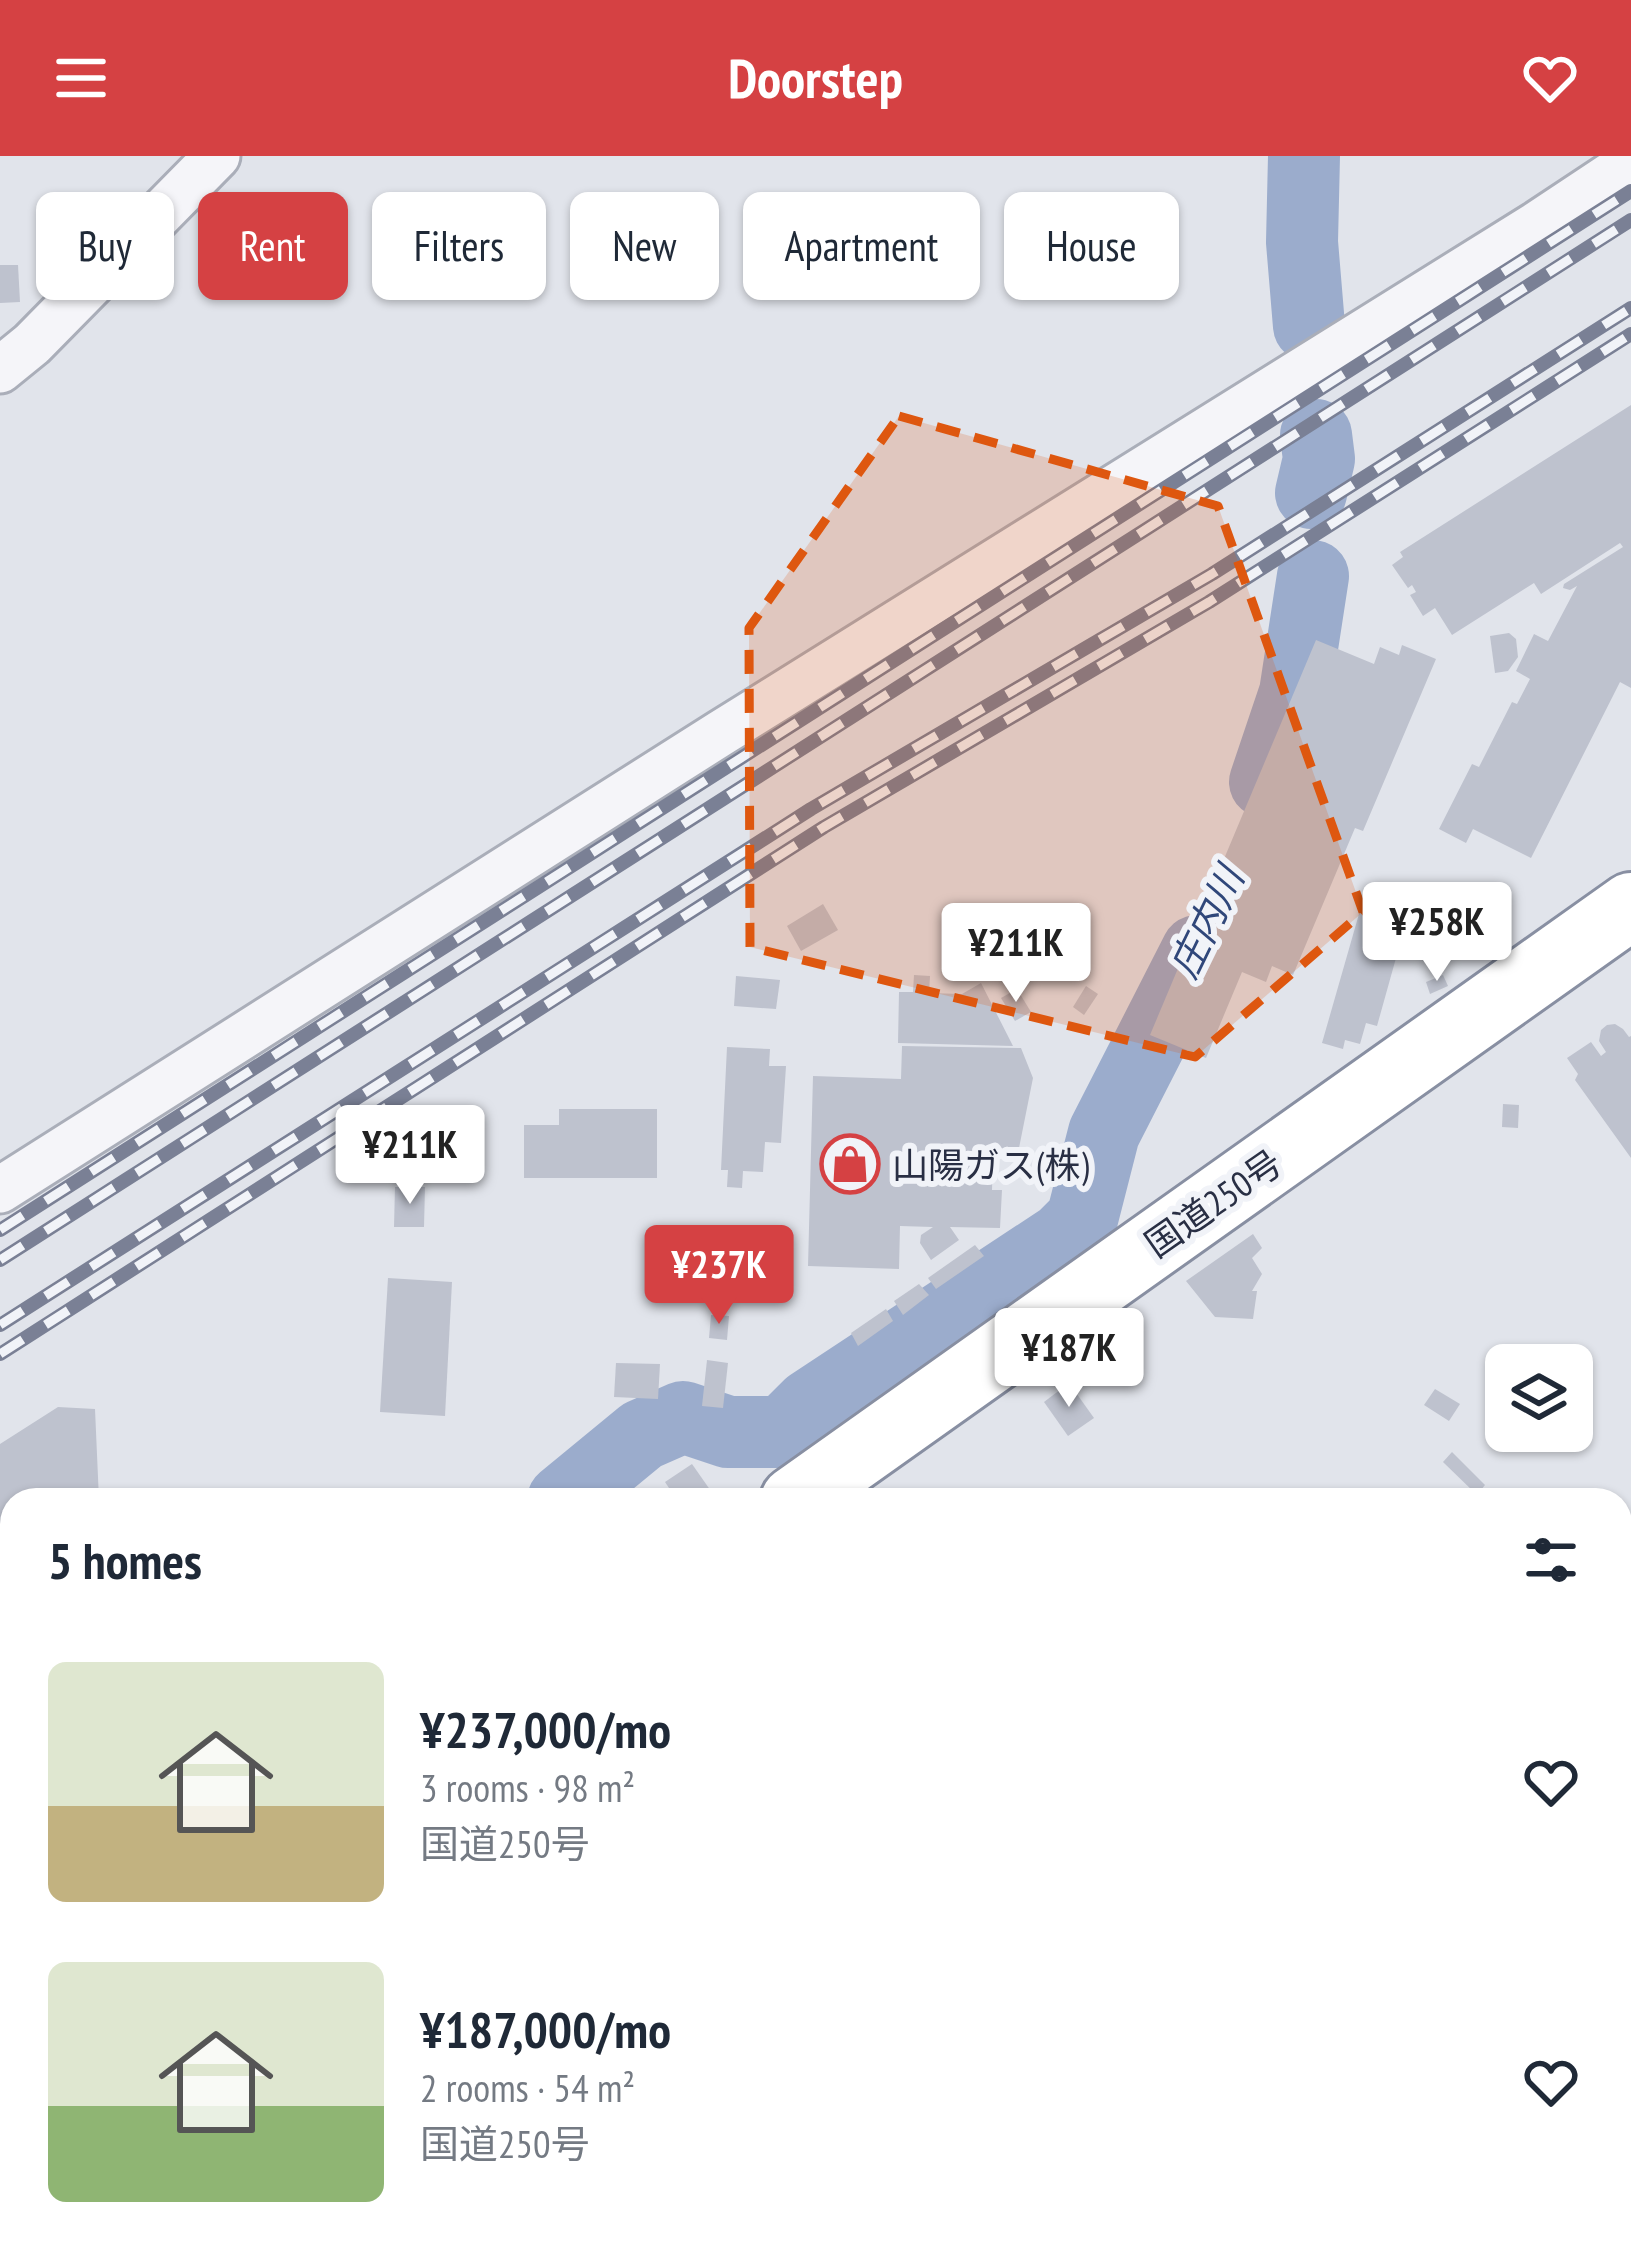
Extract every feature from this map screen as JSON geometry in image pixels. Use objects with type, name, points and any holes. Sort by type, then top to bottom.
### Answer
[{"type":"highway","name":"国道250号","points":[[811,1488],[1631,906]]},
{"type":"street","points":[[0,370],[32,344],[217,156]]},
{"type":"street","points":[[0,1190],[1631,163]]},
{"type":"highlighted area","points":[[899,416],[1218,506],[1363,912],[1195,1057],[750,947],[749,628]]},
{"type":"building","points":[[0,265],[18,265],[20,302],[0,303]]},
{"type":"building","points":[[1631,405],[1631,688],[1620,682],[1531,858],[1473,829],[1466,843],[1439,829],[1472,764],[1479,767],[1512,702],[1517,704],[1530,679],[1516,671],[1534,634],[1548,641],[1577,586],[1570,590],[1564,584],[1623,547],[1620,543],[1541,594],[1534,583],[1452,635],[1435,608],[1423,616],[1410,595],[1416,592],[1412,585],[1408,588],[1392,565],[1403,557],[1400,552]]},
{"type":"building","points":[[1509,633],[1516,639],[1518,657],[1508,671],[1495,673],[1490,636]]},
{"type":"building","points":[[1316,640],[1374,664],[1380,647],[1399,655],[1402,645],[1436,659],[1363,831],[1355,828],[1293,975],[1272,966],[1266,982],[1242,972],[1206,1058],[1150,1035]]},
{"type":"building","points":[[1368,888],[1397,896],[1395,906],[1365,898]]},
{"type":"building","points":[[1363,900],[1399,909],[1392,931],[1403,933],[1377,1026],[1366,1023],[1360,1044],[1345,1040],[1343,1049],[1322,1043]]},
{"type":"building","points":[[823,904],[838,930],[801,951],[787,926]]},
{"type":"building","points":[[914,975],[930,976],[929,993],[962,994],[981,983],[1013,1046],[898,1043],[899,992],[913,992]]},
{"type":"building","points":[[1443,975],[1448,986],[1430,994],[1426,982]]},
{"type":"building","points":[[736,976],[780,980],[776,1009],[734,1006]]},
{"type":"building","points":[[1086,986],[1098,994],[1084,1015],[1073,1007]]},
{"type":"building","points":[[1017,989],[1031,1012],[1015,1021],[1001,998]]},
{"type":"building","points":[[1615,1024],[1631,1036],[1631,1158],[1575,1080],[1578,1074],[1567,1058],[1591,1042],[1601,1056],[1606,1052],[1599,1041],[1601,1030]]},
{"type":"building","points":[[902,1046],[1021,1048],[1033,1078],[1019,1148],[993,1149],[992,1190],[1002,1190],[1000,1228],[950,1227],[959,1240],[931,1260],[920,1243],[921,1235],[933,1227],[900,1226],[899,1269],[808,1266],[813,1076],[901,1079]]},
{"type":"building","points":[[727,1047],[770,1049],[769,1066],[786,1066],[781,1143],[765,1142],[763,1172],[743,1171],[742,1188],[727,1187],[728,1170],[721,1170]]},
{"type":"building","points":[[1503,1104],[1519,1105],[1518,1128],[1502,1127]]},
{"type":"building","points":[[559,1109],[657,1109],[657,1178],[524,1178],[524,1125],[559,1125]]},
{"type":"building","points":[[395,1187],[425,1187],[424,1227],[394,1227]]},
{"type":"building","points":[[1253,1234],[1262,1248],[1252,1258],[1262,1274],[1252,1291],[1257,1291],[1253,1319],[1215,1317],[1186,1281]]},
{"type":"building","points":[[975,1245],[984,1256],[936,1289],[928,1278]]},
{"type":"building","points":[[658,1256],[671,1256],[670,1278],[657,1278]]},
{"type":"building","points":[[388,1278],[452,1282],[445,1416],[380,1412]]},
{"type":"building","points":[[919,1284],[929,1295],[903,1315],[894,1301]]},
{"type":"building","points":[[886,1309],[893,1321],[858,1346],[851,1333]]},
{"type":"building","points":[[711,1315],[729,1316],[727,1340],[709,1338]]},
{"type":"building","points":[[707,1360],[728,1363],[723,1408],[702,1406]]},
{"type":"building","points":[[616,1363],[660,1364],[658,1399],[614,1397]]},
{"type":"building","points":[[1069,1383],[1094,1418],[1068,1436],[1044,1402]]},
{"type":"building","points":[[1435,1389],[1460,1404],[1449,1421],[1424,1405]]},
{"type":"building","points":[[58,1407],[95,1409],[98,1488],[0,1488],[0,1444]]},
{"type":"building","points":[[1452,1452],[1485,1485],[1470,1488],[1443,1462]]},
{"type":"building","points":[[692,1464],[709,1488],[669,1488],[665,1482]]},
{"type":"waterway","name":"庄内川","points":[[1304,156],[1302,242],[1309,326]]},
{"type":"waterway","name":"庄内川","points":[[1311,493],[1319,459],[1316,435]]},
{"type":"waterway","name":"庄内川","points":[[1265,782],[1295,693],[1313,576]]},
{"type":"waterway","name":"庄内川","points":[[578,1488],[642,1435],[683,1417],[728,1432],[783,1432],[810,1405],[1063,1238],[1082,1219],[1104,1133],[1197,951]]},
{"type":"railway","points":[[0,1230],[1631,191]]},
{"type":"railway","points":[[0,1260],[1631,220]]},
{"type":"railway","points":[[0,1325],[811,809],[1212,574],[1631,308]]},
{"type":"railway","points":[[0,1354],[824,827],[1209,602],[1631,334]]},
{"type":"place","name":"山陽ガス(株)","points":[[850,1164]]}]
